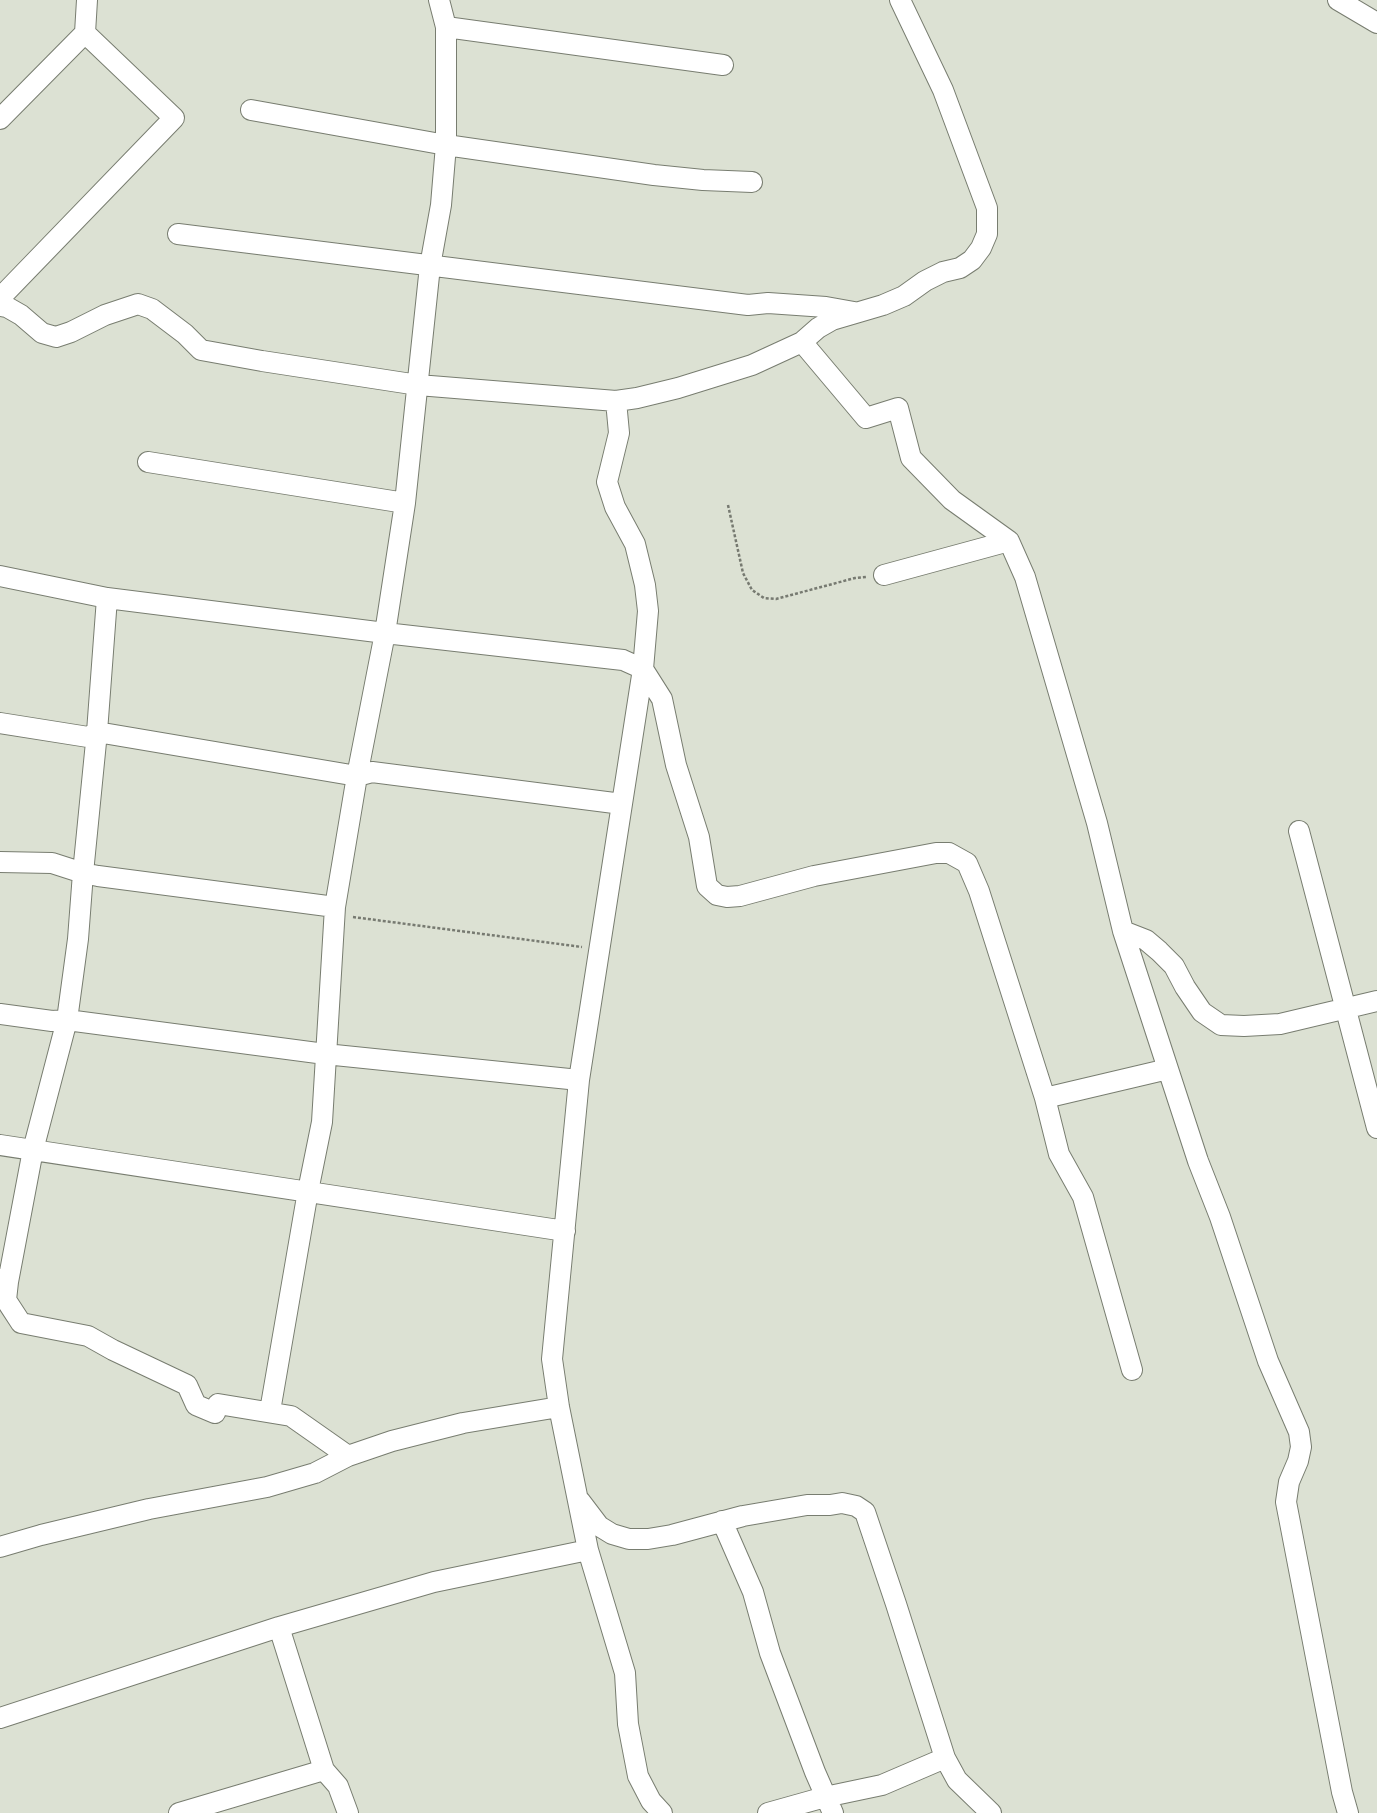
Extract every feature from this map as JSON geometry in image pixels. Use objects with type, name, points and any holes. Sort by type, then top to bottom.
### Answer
[{"type":"street","points":[[0,120],[85,33],[87,0]]},
{"type":"street","points":[[270,1411],[308,1191],[322,1122],[335,910],[357,776],[385,633],[405,503],[430,266],[441,205],[446,145],[446,27],[439,0]]},
{"type":"street","points":[[0,306],[7,307],[21,315],[42,333],[56,337],[71,332],[105,315],[138,304],[152,309],[185,334],[200,350],[262,362],[418,385],[616,401],[637,398],[678,388],[752,365],[802,342],[818,328],[832,320],[883,305],[904,296],[925,281],[943,272],[960,268],[972,260],[981,248],[987,234],[987,208],[943,90],[900,0]]},
{"type":"street","points":[[1338,0],[1377,23]]},
{"type":"street","points":[[446,27],[723,65]]},
{"type":"street","points":[[0,298],[174,118],[85,33]]},
{"type":"street","points":[[250,110],[446,145],[654,175],[703,180],[752,182]]},
{"type":"street","points":[[178,234],[748,305],[768,303],[826,307],[856,312]]},
{"type":"street","points":[[802,342],[866,418],[898,408],[911,458],[952,500],[1009,541],[1025,577],[1080,762],[1113,886],[1123,931],[1198,1161],[1220,1217],[1268,1361],[1299,1432],[1301,1447],[1298,1461],[1289,1482],[1286,1502],[1342,1792],[1348,1813]]},
{"type":"street","points":[[616,401],[619,433],[607,482],[614,507],[634,544],[645,585],[648,611],[643,669],[578,1080],[552,1359],[559,1407],[588,1550],[625,1673],[628,1724],[638,1776],[651,1801],[662,1813]]},
{"type":"street","points":[[148,462],[405,503]]},
{"type":"street","points":[[884,575],[1009,541]]},
{"type":"street","points":[[0,576],[107,598],[385,633],[623,660],[643,669],[662,699],[676,765],[699,837],[707,886],[716,895],[726,897],[740,896],[814,876],[936,853],[948,853],[967,863],[979,891],[1045,1098],[1059,1154],[1083,1197],[1132,1370]]},
{"type":"street","points":[[107,598],[97,732],[78,939],[67,1020],[33,1150],[4,1280],[6,1300],[21,1323],[88,1336],[113,1350],[188,1385],[196,1405],[215,1413],[218,1404],[270,1411],[291,1416],[348,1456]]},
{"type":"street","points":[[0,723],[88,737],[97,732],[357,776],[372,772],[622,804]]},
{"type":"street","points":[[1299,831],[1377,1128]]},
{"type":"street","points":[[0,862],[52,863],[83,873],[335,910]]},
{"type":"street","points":[[1123,931],[1146,940],[1160,951],[1174,966],[1185,987],[1202,1012],[1221,1025],[1244,1026],[1280,1024],[1377,1000]]},
{"type":"street","points":[[0,1014],[52,1021],[67,1020],[325,1054],[578,1080]]},
{"type":"street","points":[[1045,1098],[1168,1069]]},
{"type":"street","points":[[0,1145],[565,1231]]},
{"type":"street","points":[[0,1547],[41,1535],[149,1509],[267,1487],[315,1473],[348,1456],[392,1441],[463,1423],[559,1407]]},
{"type":"street","points":[[576,1494],[599,1526],[612,1534],[629,1539],[648,1539],[672,1535],[743,1516],[808,1505],[830,1505],[842,1503],[856,1506],[865,1512],[945,1758],[957,1780],[991,1813]]},
{"type":"street","points":[[722,1521],[753,1592],[770,1653],[829,1805]]},
{"type":"street","points":[[0,1718],[279,1627],[434,1582],[588,1550]]},
{"type":"street","points":[[279,1627],[324,1770],[338,1786],[348,1813]]},
{"type":"street","points":[[768,1813],[829,1805],[882,1785],[945,1758]]},
{"type":"street","points":[[179,1813],[324,1770]]},
{"type":"path","points":[[728,505],[743,573],[752,590],[764,598],[776,599],[855,578],[884,575]]},
{"type":"path","points":[[335,910],[599,950]]}]
